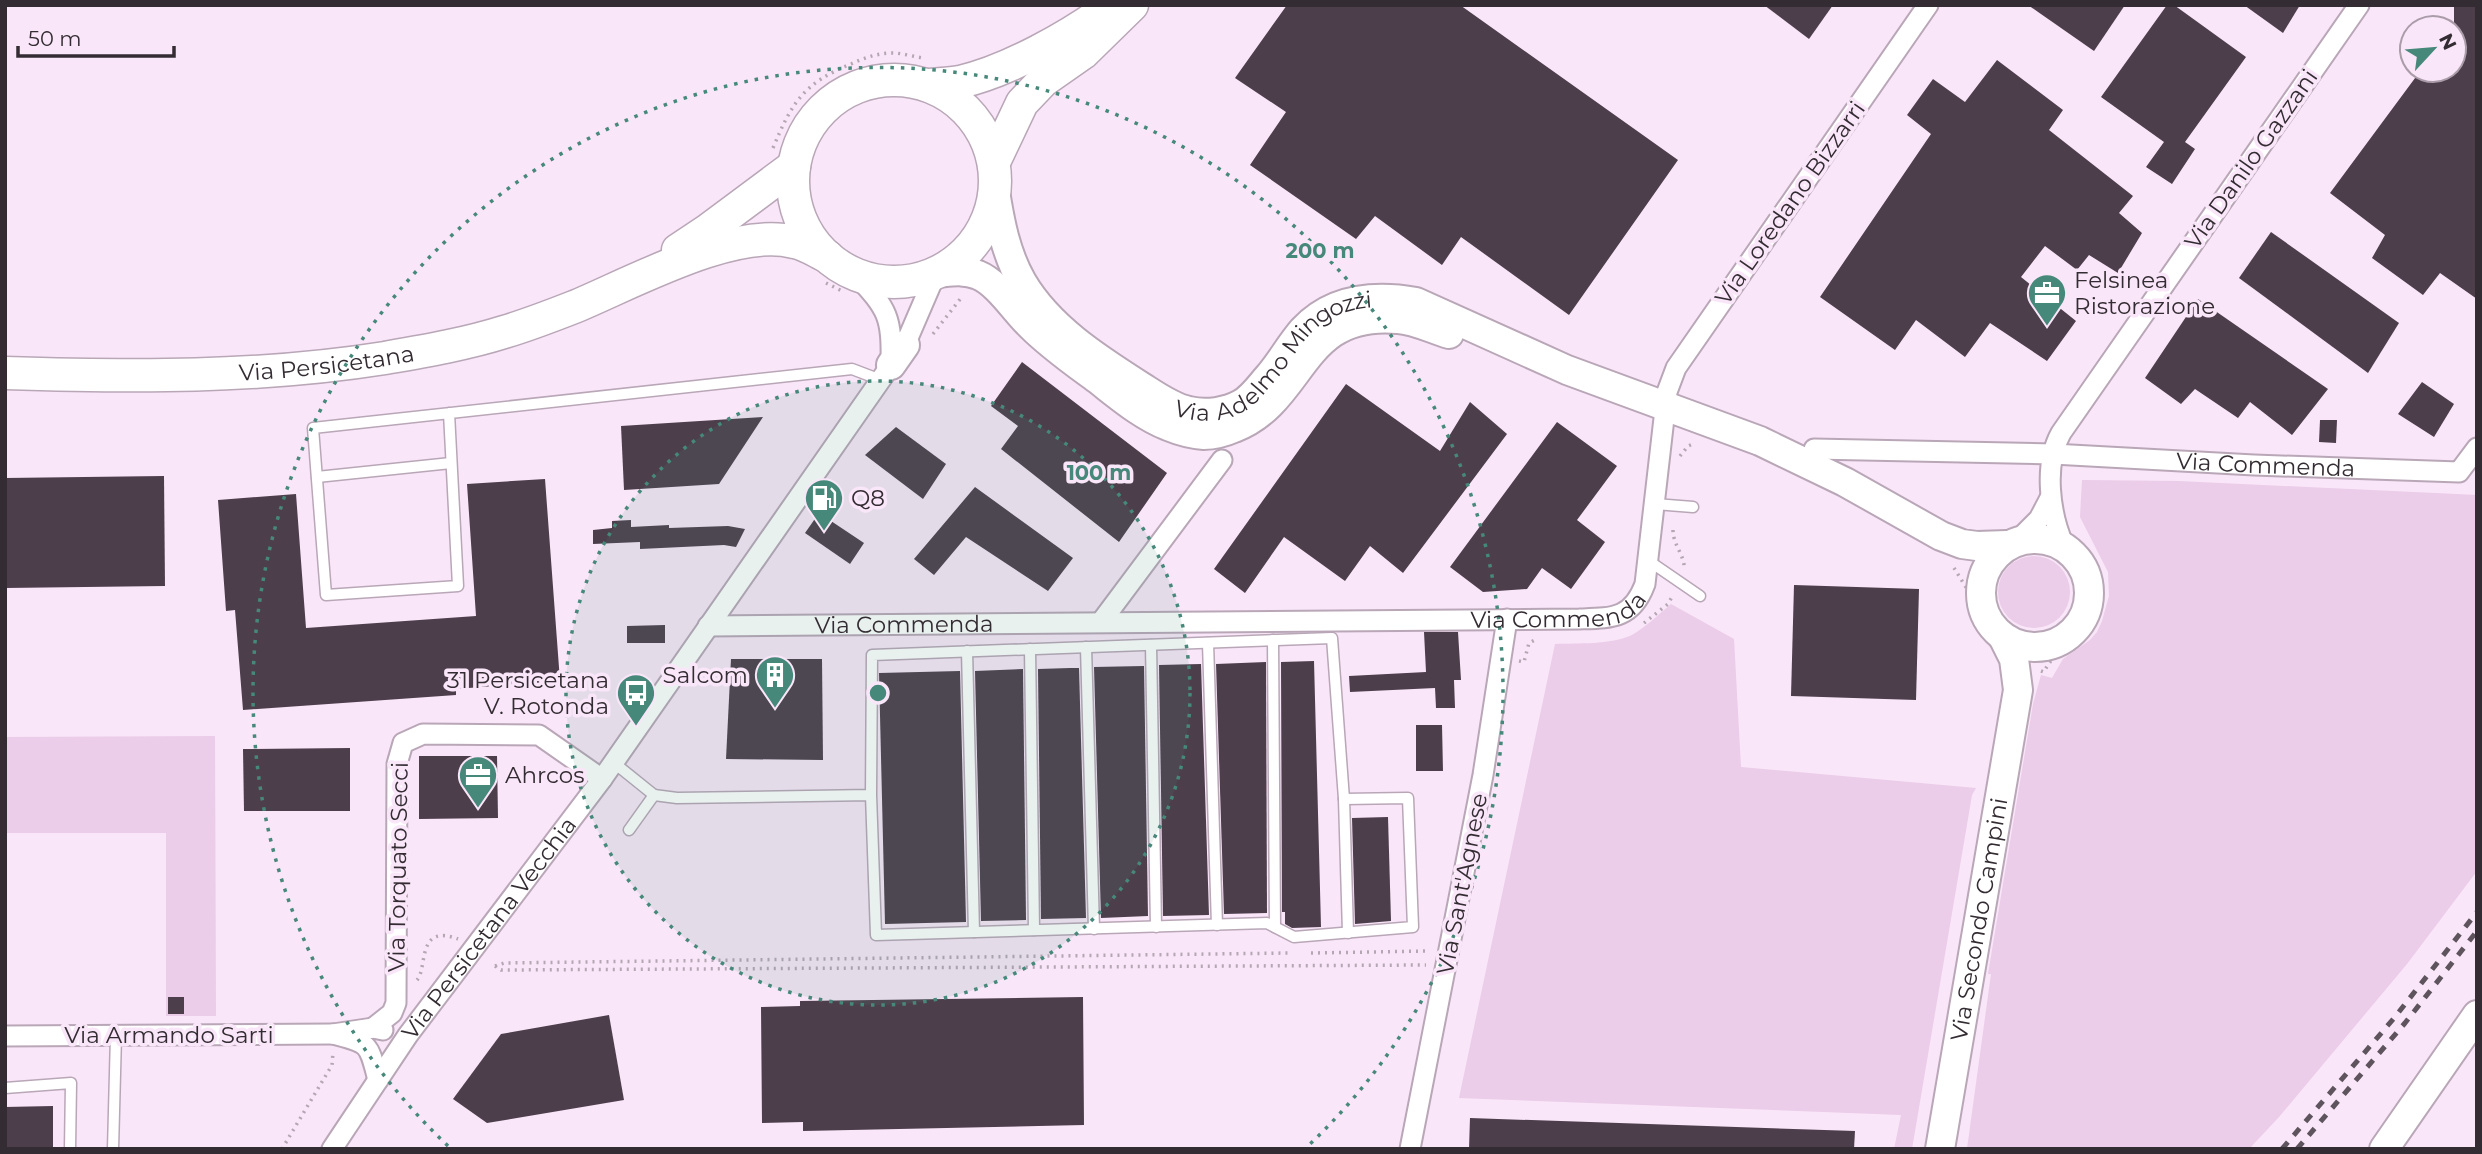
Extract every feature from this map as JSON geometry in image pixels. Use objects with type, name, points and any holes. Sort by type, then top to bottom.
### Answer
[{"type":"main road","points":[[1112,5],[1091,21],[1033,54],[960,82],[927,72],[872,82],[848,90],[835,98],[812,121],[782,160],[793,183],[799,216],[823,268],[852,285],[876,280],[916,280],[951,265],[976,240],[989,217],[994,176],[1021,103],[1043,81],[1083,53],[1132,5]]},
{"type":"main road","points":[[927,72],[978,123],[987,142],[994,176]]},
{"type":"main road","name":"Via Persicetana","points":[[635,278],[708,230],[782,160]]},
{"type":"main road","name":"Via Persicetana","points":[[5,373],[137,377],[248,373],[338,365],[430,350],[503,332],[575,307],[635,278],[717,248],[768,239],[795,242],[823,268]]},
{"type":"street","name":"Via Loredano Bizzarri","points":[[1666,407],[1669,382],[1676,368],[1928,5]]},
{"type":"street","name":"Via Danilo Gazzani","points":[[2053,454],[2057,439],[2073,414],[2359,5]]},
{"type":"street","name":"Via Adelmo Mingozzi","points":[[994,176],[1003,241],[1022,282],[1039,305],[1072,338],[1122,374],[1164,400],[1188,411],[1215,412],[1241,404],[1275,369],[1301,332],[1313,320],[1343,304],[1369,298],[1394,298],[1416,302],[1567,370]]},
{"type":"street","name":"Via Adelmo Mingozzi","points":[[936,273],[962,271],[979,275],[1003,295],[1045,340],[1129,403],[1184,433],[1207,435],[1225,432],[1259,415],[1318,343],[1334,330],[1378,318],[1401,319],[1567,370],[1666,407]]},
{"type":"street","name":"Via Persicetana Vecchia","points":[[332,1149],[408,1035],[601,779],[892,363],[936,273]]},
{"type":"street","points":[[852,285],[882,303],[888,317],[892,363]]},
{"type":"street","name":"Via Commenda","points":[[708,626],[1610,618],[1626,612],[1639,599],[1645,584],[1666,407]]},
{"type":"street","points":[[1666,407],[1760,441],[1845,482],[1941,536],[1962,544],[1977,546],[2038,539],[2072,548]]},
{"type":"street","points":[[2468,473],[2477,448]]},
{"type":"street","name":"Via Commenda","points":[[1814,449],[2053,454],[2468,473]]},
{"type":"street","points":[[1941,536],[1966,561],[1992,633],[2017,644],[2032,647],[2048,646],[2062,640],[2075,630],[2084,616],[2089,601],[2089,584],[2084,569],[2054,522],[2050,498],[2053,454]]},
{"type":"street","points":[[1101,622],[1222,460]]},
{"type":"street","points":[[1980,594],[1987,566],[1996,554],[2039,519],[2050,498]]},
{"type":"street","name":"Via Sant'Agnese","points":[[1410,1149],[1483,775],[1507,619]]},
{"type":"street","name":"Via Secondo Campini","points":[[1940,1149],[2018,690],[2014,659],[1992,633]]},
{"type":"street","name":"Via Secondo Campini","points":[[2018,690],[2034,663],[2062,640]]},
{"type":"street","name":"Via Torquato Secci","points":[[373,1028],[392,1013],[396,1003],[397,764],[403,743],[423,734],[539,735],[601,779]]},
{"type":"street","points":[[2384,1149],[2477,1015]]},
{"type":"street","name":"Via Armando Sarti","points":[[332,1040],[373,1028],[408,1035]]},
{"type":"street","name":"Via Armando Sarti","points":[[5,1036],[116,1035],[362,1042],[371,1054],[378,1080]]},
{"type":"lane","points":[[449,413],[458,586],[326,595],[313,429],[449,413],[852,369],[892,363]]},
{"type":"lane","points":[[317,477],[451,463]]},
{"type":"lane","points":[[1655,504],[1693,507]]},
{"type":"lane","points":[[1649,561],[1700,596]]},
{"type":"lane","points":[[1344,799],[1408,798],[1413,927],[1348,933],[1294,937],[1267,923],[876,935],[871,795],[872,655],[1332,638],[1344,799],[1348,933]]},
{"type":"lane","points":[[1273,640],[1275,928]]},
{"type":"lane","points":[[1208,643],[1217,925]]},
{"type":"lane","points":[[1151,645],[1156,927]]},
{"type":"lane","points":[[1086,647],[1094,929]]},
{"type":"lane","points":[[1030,649],[1034,930]]},
{"type":"lane","points":[[967,651],[974,932]]},
{"type":"lane","points":[[613,762],[654,795],[677,798],[871,795]]},
{"type":"lane","points":[[629,830],[654,795]]},
{"type":"lane","points":[[113,1149],[116,1035]]},
{"type":"lane","points":[[5,1088],[71,1083],[70,1149]]},
{"type":"path","points":[[782,160],[783,123],[803,93],[825,74],[867,57],[892,53],[927,72]]},
{"type":"path","points":[[823,268],[852,285]]},
{"type":"path","points":[[2044,672],[2057,652],[2082,633],[2092,618],[2097,600],[2091,566],[2072,548]]},
{"type":"path","points":[[1957,571],[1969,592],[1975,618],[1992,633]]},
{"type":"path","points":[[414,982],[422,973],[424,949],[432,941],[450,936],[468,947]]},
{"type":"path","points":[[1306,953],[1443,951]]},
{"type":"path","points":[[1292,953],[504,962],[495,967],[501,970],[1426,965]]},
{"type":"path","points":[[282,1149],[331,1065],[332,1040]]},
{"type":"shaded area","points":[[2082,480],[2178,481],[2477,495],[2477,871],[2407,964],[2249,1149],[1967,1149],[1991,974],[1988,974],[2033,704],[2041,675],[2052,678],[2063,659],[2097,632],[2109,596],[2108,572],[2080,517]]},
{"type":"shaded area","points":[[2034,556],[2048,559],[2060,566],[2067,578],[2070,592],[2067,606],[2060,618],[2048,625],[2034,628],[2020,625],[2008,618],[2001,606],[1998,592],[2001,578],[2008,566],[2020,559]]},
{"type":"shaded area","points":[[1671,604],[1734,639],[1741,767],[1976,788],[1972,795],[1912,1149],[1894,1149],[1901,1115],[1459,1098],[1555,644],[1594,643],[1632,635]]},
{"type":"shaded area","points":[[215,736],[216,1016],[166,1016],[166,833],[5,833],[5,737]]},
{"type":"building","points":[[1287,5],[1460,5],[1678,160],[1569,315],[1461,237],[1442,265],[1375,216],[1356,239],[1250,165],[1286,112],[1235,78]]},
{"type":"building","points":[[1764,5],[1833,5],[1809,39]]},
{"type":"building","points":[[2028,5],[2125,5],[2094,51]]},
{"type":"building","points":[[2167,5],[2174,5],[2246,57],[2185,142],[2195,149],[2172,184],[2146,167],[2164,142],[2101,97]]},
{"type":"building","points":[[2244,5],[2300,5],[2283,33]]},
{"type":"building","points":[[2454,5],[2477,5],[2477,299],[2440,273],[2423,295],[2372,258],[2385,235],[2330,193],[2411,84],[2468,84],[2468,14],[2454,14]]},
{"type":"building","points":[[1997,60],[2063,110],[2049,130],[2133,196],[2119,213],[2142,233],[2118,273],[2089,255],[2077,270],[2045,246],[2021,277],[2076,321],[2047,361],[1990,323],[1965,357],[1916,320],[1895,350],[1820,297],[1931,134],[1907,115],[1933,79],[1965,102]]},
{"type":"building","points":[[2271,232],[2399,323],[2368,373],[2239,278]]},
{"type":"building","points":[[2198,299],[2328,389],[2292,435],[2250,402],[2238,418],[2195,389],[2181,404],[2145,378]]},
{"type":"building","points":[[1022,362],[1167,473],[1119,542],[1001,449],[1018,426],[991,406]]},
{"type":"building","points":[[2422,382],[2454,404],[2434,437],[2398,414]]},
{"type":"building","points":[[1346,384],[1440,451],[1470,402],[1507,434],[1403,573],[1370,546],[1345,581],[1284,537],[1245,593],[1214,569]]},
{"type":"building","points":[[763,417],[719,484],[624,490],[621,426]]},
{"type":"building","points":[[2320,420],[2337,420],[2336,443],[2319,442]]},
{"type":"building","points":[[1557,422],[1617,466],[1577,520],[1605,542],[1571,589],[1542,568],[1527,589],[1483,592],[1450,567]]},
{"type":"building","points":[[896,427],[946,464],[923,499],[865,455]]},
{"type":"building","points":[[164,476],[165,586],[5,588],[5,478]]},
{"type":"building","points":[[545,479],[560,681],[456,689],[456,695],[243,710],[235,610],[226,611],[218,500],[296,494],[306,628],[476,616],[467,484]]},
{"type":"building","points":[[975,487],[1073,558],[1048,591],[966,537],[934,575],[914,559]]},
{"type":"building","points":[[819,513],[864,543],[850,564],[805,533]]},
{"type":"building","points":[[631,520],[631,527],[728,526],[745,529],[736,547],[724,545],[640,549],[640,542],[593,544],[593,530],[612,528],[612,521]]},
{"type":"building","points":[[1794,585],[1919,589],[1916,700],[1791,696]]},
{"type":"building","points":[[665,625],[665,643],[627,643],[627,626]]},
{"type":"building","points":[[1424,632],[1458,632],[1461,680],[1454,680],[1455,708],[1436,708],[1435,688],[1350,692],[1349,676],[1426,672]]},
{"type":"building","name":"Salcom","points":[[731,659],[822,659],[823,760],[726,759]]},
{"type":"building","points":[[1314,661],[1321,927],[1292,928],[1285,924],[1285,912],[1282,912],[1281,662]]},
{"type":"building","points":[[1266,662],[1267,913],[1224,914],[1216,664]]},
{"type":"building","points":[[1201,664],[1209,915],[1163,916],[1159,665]]},
{"type":"building","points":[[1144,666],[1148,916],[1101,918],[1094,667]]},
{"type":"building","points":[[1079,668],[1086,918],[1041,919],[1038,669]]},
{"type":"building","points":[[1023,669],[1026,920],[981,921],[975,671]]},
{"type":"building","points":[[960,671],[966,922],[885,924],[879,673]]},
{"type":"building","points":[[1416,725],[1442,725],[1443,771],[1416,771]]},
{"type":"building","points":[[350,748],[350,811],[244,811],[243,749]]},
{"type":"building","points":[[419,756],[497,756],[498,818],[419,819]]},
{"type":"building","points":[[1388,817],[1391,921],[1355,924],[1352,818]]},
{"type":"building","points":[[168,997],[184,997],[184,1014],[168,1014]]},
{"type":"building","points":[[1083,997],[1084,1125],[803,1131],[803,1122],[762,1123],[761,1007],[800,1006],[800,1001]]},
{"type":"building","points":[[609,1015],[624,1100],[487,1123],[453,1099],[501,1034]]},
{"type":"building","points":[[53,1106],[53,1149],[5,1149],[5,1107]]},
{"type":"building","points":[[1470,1118],[1855,1131],[1854,1149],[1469,1149]]},
{"type":"railway","points":[[2282,1149],[2395,1017],[2477,912]]},
{"type":"railway","points":[[2297,1149],[2405,1023],[2477,931]]},
{"type":"place","name":"Felsinea Ristorazione","points":[[2047,327]]},
{"type":"place","name":"Q8","points":[[824,532]]},
{"type":"place","name":"Salcom","points":[[775,709]]},
{"type":"place","name":"31 Persicetana V. Rotonda","points":[[636,727]]},
{"type":"place","name":"Ahrcos","points":[[478,809]]}]
